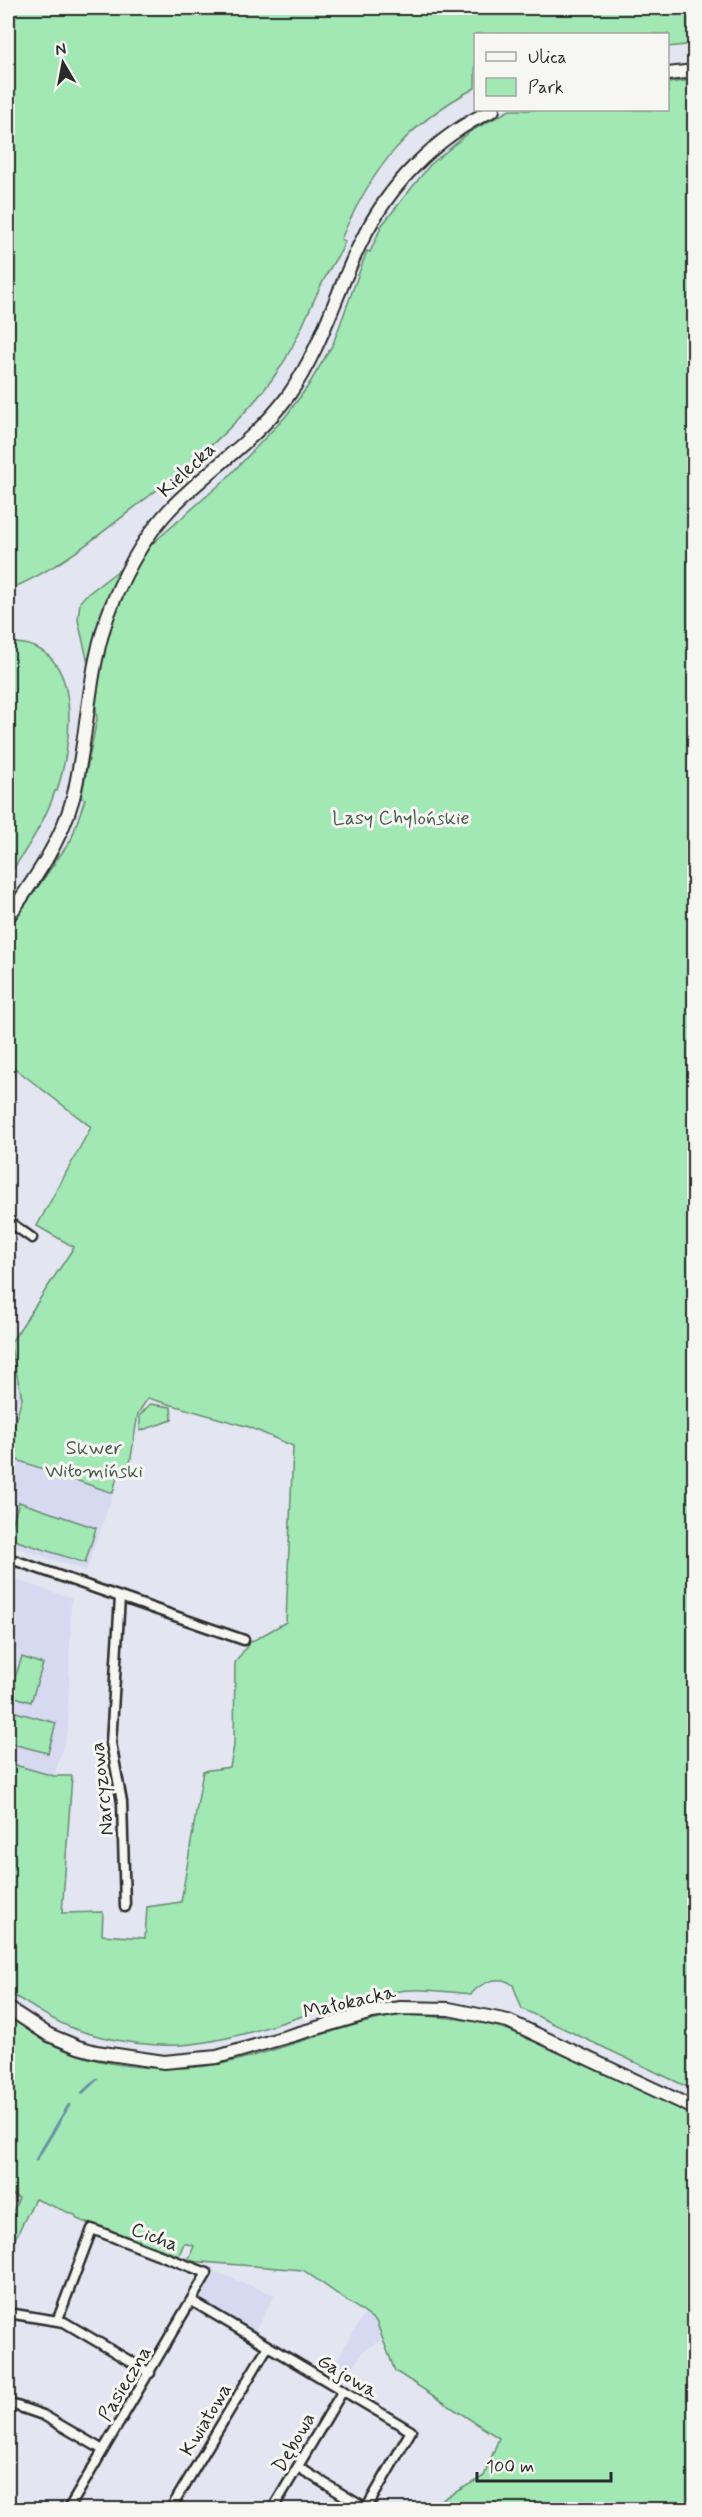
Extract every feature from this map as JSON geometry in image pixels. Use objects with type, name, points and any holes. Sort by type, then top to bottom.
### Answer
[{"type":"main road","points":[[669,74],[694,71]]},
{"type":"main road","name":"Kielecka","points":[[8,917],[50,854],[72,801],[102,634],[116,595],[138,553],[171,508],[258,430],[288,395],[316,348],[360,244],[377,213],[399,183],[422,158],[452,133],[491,111]]},
{"type":"main road","name":"Małokacka","points":[[8,2008],[49,2035],[78,2047],[106,2054],[164,2062],[217,2058],[372,2012],[401,2008],[449,2008],[484,2015],[516,2025],[694,2108]]},
{"type":"street","points":[[8,1221],[32,1238]]},
{"type":"street","points":[[8,1558],[244,1640]]},
{"type":"street","name":"Narcyzowa","points":[[120,1597],[111,1743],[122,1802],[124,1907]]},
{"type":"street","name":"Cicha","points":[[57,2319],[92,2229],[207,2273]]},
{"type":"street","name":"Pasieczna","points":[[68,2510],[207,2273]]},
{"type":"street","name":"Gajowa","points":[[192,2301],[411,2431],[366,2508]]},
{"type":"street","points":[[8,2313],[57,2319],[84,2332],[150,2373]]},
{"type":"street","name":"Kwiatowa","points":[[170,2510],[268,2346]]},
{"type":"street","name":"Dębowa","points":[[272,2510],[342,2392]]},
{"type":"street","points":[[8,2403],[44,2415],[103,2450]]},
{"type":"street","points":[[298,2468],[366,2508]]},
{"type":"shaded area","points":[[8,1388],[20,1392],[21,1395],[8,1442]]},
{"type":"shaded area","points":[[8,1457],[113,1493],[86,1571],[8,1544]]},
{"type":"shaded area","points":[[8,1577],[71,1598],[68,1730],[54,1776],[8,1763]]},
{"type":"shaded area","points":[[216,2272],[275,2295],[254,2332],[200,2299]]},
{"type":"shaded area","points":[[365,2313],[376,2321],[384,2338],[363,2351],[342,2385],[327,2376]]},
{"type":"green space","points":[[8,8],[694,8],[694,44],[669,47],[669,33],[474,33],[474,89],[451,102],[411,133],[379,170],[353,214],[341,239],[345,241],[341,251],[324,279],[288,354],[250,407],[216,441],[93,540],[44,572],[8,590]]},
{"type":"green space","name":"Lasy Chylońskie","points":[[694,80],[694,2090],[522,2009],[513,1985],[502,1980],[485,1983],[471,1994],[413,1990],[368,1997],[243,2034],[192,2044],[137,2043],[109,2039],[74,2029],[54,2020],[8,1992],[8,1763],[54,1776],[72,1776],[62,1913],[103,1912],[102,1935],[145,1938],[147,1907],[181,1902],[203,1771],[230,1767],[234,1746],[235,1663],[249,1643],[286,1622],[293,1446],[249,1427],[148,1398],[138,1413],[130,1464],[128,1468],[119,1468],[113,1493],[8,1457],[8,1448],[22,1398],[10,1344],[74,1247],[37,1226],[91,1127],[8,1063],[8,929],[71,840],[85,799],[81,798],[97,719],[94,689],[78,620],[80,602],[144,551],[226,479],[286,416],[308,386],[333,344],[367,251],[370,252],[382,225],[430,165],[471,131],[508,111],[669,111],[669,83]]},
{"type":"green space","points":[[17,643],[39,649],[54,663],[64,681],[69,727],[57,791],[34,836],[8,877],[8,644]]},
{"type":"green space","points":[[150,1404],[171,1407],[172,1420],[140,1431],[140,1415]]},
{"type":"green space","points":[[19,1502],[96,1528],[85,1563],[8,1538]]},
{"type":"green space","points":[[22,1657],[43,1664],[31,1702],[9,1695]]},
{"type":"green space","points":[[8,1710],[56,1723],[48,1753],[8,1743]]},
{"type":"green space","points":[[401,2015],[456,2019],[511,2031],[694,2115],[694,2509],[426,2509],[484,2476],[499,2438],[395,2371],[376,2321],[303,2270],[188,2261],[194,2246],[184,2243],[178,2258],[89,2224],[77,2219],[75,2215],[35,2199],[10,2249],[14,2252],[8,2265],[8,2223],[19,2198],[8,2193],[8,2016],[41,2038],[67,2051],[115,2064],[166,2068],[215,2065],[238,2060],[359,2024]]},
{"type":"waterway","points":[[82,2093],[97,2079]]},
{"type":"waterway","points":[[36,2160],[69,2105]]},
{"type":"park label","name":"Skwer Witomiński","points":[[94,1458]]}]
